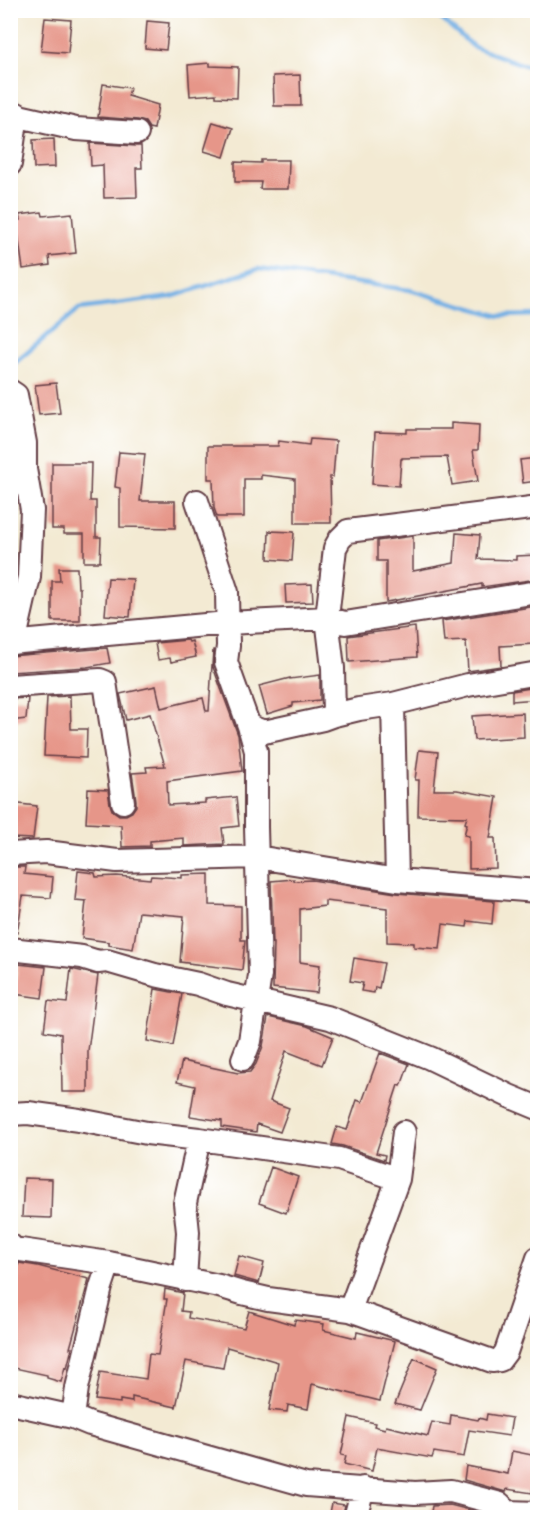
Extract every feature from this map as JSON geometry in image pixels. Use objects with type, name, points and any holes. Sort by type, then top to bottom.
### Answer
[{"type":"street","points":[[10,164],[14,114],[76,129],[137,133]]},
{"type":"street","points":[[10,392],[16,395],[25,443],[25,469],[32,510],[29,577],[12,643],[227,623],[327,618],[345,623],[537,592]]},
{"type":"street","points":[[197,501],[227,592],[226,662],[256,751],[260,975],[250,1041],[243,1059]]},
{"type":"street","points":[[334,715],[333,668],[327,618],[335,548],[340,539],[348,531],[531,508]]},
{"type":"street","points":[[249,726],[264,732],[468,685],[537,673]]},
{"type":"street","points":[[10,686],[100,680],[105,682],[123,802]]},
{"type":"street","points":[[393,704],[397,880]]},
{"type":"street","points":[[10,854],[46,852],[117,861],[257,857],[397,880],[537,891]]},
{"type":"street","points":[[10,949],[82,957],[98,962],[107,961],[149,974],[198,984],[227,994],[330,1018],[430,1058],[537,1108]]},
{"type":"street","points":[[10,1114],[38,1114],[147,1133],[339,1160],[398,1179]]},
{"type":"street","points":[[350,1310],[398,1179],[404,1132]]},
{"type":"street","points":[[186,1280],[188,1232],[185,1203],[199,1139]]},
{"type":"street","points":[[10,1245],[14,1249],[110,1263],[268,1299],[350,1310],[492,1361],[500,1360],[506,1352],[537,1258]]},
{"type":"street","points":[[73,1417],[77,1388],[101,1287],[110,1263]]},
{"type":"street","points":[[10,1403],[73,1417],[90,1424],[306,1485],[415,1493],[451,1491],[500,1504],[506,1515],[537,1514]]},
{"type":"street","points":[[355,1518],[363,1488]]},
{"type":"building","points":[[45,18],[71,20],[68,53],[41,51]]},
{"type":"building","points":[[147,21],[169,23],[166,50],[145,48]]},
{"type":"building","points":[[210,63],[210,66],[238,67],[237,98],[216,97],[216,94],[190,96],[188,65]]},
{"type":"building","points":[[300,75],[301,106],[274,106],[273,76]]},
{"type":"building","points":[[103,84],[130,88],[128,96],[158,105],[154,129],[138,120],[98,117]]},
{"type":"building","points":[[213,122],[233,128],[224,157],[204,151]]},
{"type":"building","points":[[54,139],[55,167],[34,168],[33,140]]},
{"type":"building","points":[[90,143],[141,146],[142,168],[136,168],[137,197],[104,198],[103,165],[91,166]]},
{"type":"building","points":[[261,160],[289,160],[288,189],[260,189],[261,182],[235,182],[235,162],[261,163]]},
{"type":"building","points":[[42,212],[43,216],[72,213],[76,253],[49,256],[50,265],[23,269],[16,220],[20,220],[19,215]]},
{"type":"building","points":[[56,383],[60,413],[39,415],[35,385]]},
{"type":"building","points":[[451,423],[479,425],[478,450],[473,450],[478,481],[452,485],[447,457],[402,458],[399,486],[372,484],[375,432],[407,433],[407,429],[451,429]]},
{"type":"building","points":[[310,439],[336,441],[333,477],[330,477],[331,523],[295,523],[295,479],[261,475],[261,479],[244,479],[244,517],[217,517],[214,508],[213,479],[208,479],[208,446],[278,446],[279,441],[309,445]]},
{"type":"building","points":[[119,452],[145,454],[140,501],[175,501],[175,528],[120,527],[120,488],[115,487]]},
{"type":"building","points":[[537,458],[537,481],[523,483],[520,460]]},
{"type":"building","points":[[52,463],[91,463],[90,501],[96,501],[96,537],[101,537],[100,562],[84,562],[84,534],[64,534],[64,529],[52,529]]},
{"type":"building","points":[[269,531],[294,532],[292,561],[268,559]]},
{"type":"building","points":[[456,533],[480,535],[478,559],[516,560],[516,556],[537,555],[537,579],[482,587],[482,584],[386,602],[386,561],[377,561],[377,541],[413,536],[413,571],[454,563]]},
{"type":"building","points":[[59,568],[77,568],[78,588],[80,588],[80,621],[52,621],[52,581],[60,581]]},
{"type":"building","points":[[108,578],[133,579],[130,617],[105,615]]},
{"type":"building","points":[[312,584],[313,602],[286,603],[285,585]]},
{"type":"building","points":[[537,606],[537,641],[533,641],[533,644],[500,646],[501,666],[468,671],[466,641],[444,642],[442,621]]},
{"type":"building","points":[[415,627],[417,657],[349,662],[348,636]]},
{"type":"building","points":[[192,641],[196,657],[171,662],[170,658],[158,660],[155,643]]},
{"type":"building","points":[[107,648],[110,663],[87,667],[10,672],[10,656]]},
{"type":"building","points":[[213,650],[213,667],[238,735],[242,771],[167,781],[168,805],[205,803],[205,800],[236,797],[239,826],[222,828],[224,844],[184,846],[184,838],[150,841],[150,846],[122,847],[121,825],[86,823],[88,789],[108,790],[112,810],[119,815],[126,815],[136,806],[132,773],[147,772],[146,767],[165,766],[150,714],[126,720],[120,694],[156,686],[161,708],[203,698],[206,711],[209,711]]},
{"type":"building","points":[[320,675],[320,700],[293,703],[293,706],[267,714],[259,686],[290,678]]},
{"type":"building","points":[[537,687],[537,699],[512,701],[512,691]]},
{"type":"building","points":[[70,696],[71,729],[87,729],[86,758],[44,756],[47,697]]},
{"type":"building","points":[[28,698],[26,719],[10,721],[10,699]]},
{"type":"building","points":[[523,713],[524,737],[474,740],[472,716]]},
{"type":"building","points":[[419,750],[438,752],[434,790],[457,790],[497,797],[490,838],[495,838],[496,868],[469,869],[469,836],[464,835],[467,817],[418,816],[419,780],[415,780]]},
{"type":"building","points":[[10,803],[37,806],[33,839],[10,838]]},
{"type":"building","points":[[10,867],[25,867],[24,874],[53,877],[51,898],[23,896],[17,933],[10,933]]},
{"type":"building","points":[[78,871],[95,873],[96,877],[150,879],[151,876],[182,878],[182,875],[209,874],[209,905],[241,906],[241,940],[245,940],[242,970],[180,962],[184,916],[139,912],[133,949],[82,938],[86,901],[75,900]]},
{"type":"building","points":[[294,879],[294,881],[312,880],[396,893],[494,901],[492,924],[468,921],[467,927],[443,924],[440,949],[414,947],[414,943],[387,942],[387,908],[325,901],[325,906],[300,909],[300,962],[320,965],[317,993],[273,988],[274,943],[271,881]]},
{"type":"building","points":[[354,958],[384,963],[379,988],[375,987],[374,993],[361,991],[363,983],[350,981]]},
{"type":"building","points":[[18,964],[46,967],[42,998],[14,994]]},
{"type":"building","points":[[71,969],[98,975],[88,1051],[88,1092],[62,1092],[61,1034],[44,1031],[48,1001],[67,1003]]},
{"type":"building","points":[[155,989],[182,994],[173,1046],[147,1041]]},
{"type":"building","points":[[268,1017],[307,1026],[333,1037],[322,1065],[286,1051],[270,1101],[289,1108],[280,1132],[257,1124],[256,1132],[222,1127],[222,1121],[190,1116],[195,1086],[177,1082],[182,1061],[238,1073],[250,1072],[263,1046]]},
{"type":"building","points":[[380,1053],[409,1064],[401,1086],[398,1085],[376,1153],[385,1155],[384,1160],[332,1144],[337,1127],[347,1130],[357,1100],[362,1102]]},
{"type":"building","points":[[271,1167],[298,1177],[286,1213],[259,1203]]},
{"type":"building","points":[[24,1178],[52,1179],[51,1218],[22,1217]]},
{"type":"building","points":[[239,1256],[264,1263],[259,1283],[234,1276]]},
{"type":"building","points":[[19,1263],[89,1279],[70,1348],[72,1348],[67,1368],[65,1367],[61,1382],[47,1378],[47,1375],[10,1367],[10,1294]]},
{"type":"building","points":[[165,1289],[183,1293],[181,1311],[189,1312],[188,1318],[244,1328],[249,1311],[294,1325],[295,1320],[324,1324],[323,1330],[356,1338],[357,1332],[395,1341],[380,1401],[312,1384],[308,1409],[288,1405],[287,1412],[269,1410],[278,1362],[227,1347],[223,1368],[186,1361],[176,1407],[132,1397],[132,1402],[120,1400],[120,1403],[95,1400],[100,1372],[146,1379],[149,1354],[158,1355],[167,1299],[164,1299]]},
{"type":"building","points":[[414,1358],[437,1368],[420,1410],[395,1404]]},
{"type":"building","points":[[487,1414],[512,1418],[509,1436],[469,1430],[464,1457],[434,1452],[432,1458],[377,1448],[372,1471],[344,1464],[346,1456],[341,1455],[349,1417],[375,1423],[374,1426],[385,1429],[386,1426],[428,1436],[432,1422],[450,1425],[451,1415],[486,1420]]},
{"type":"building","points":[[512,1451],[537,1456],[532,1493],[507,1489],[506,1492],[464,1480],[466,1466],[508,1474]]},
{"type":"building","points":[[332,1503],[345,1505],[342,1518],[329,1518]]},
{"type":"building","points":[[450,1505],[493,1516],[493,1518],[430,1518],[432,1506]]},
{"type":"waterway","points":[[431,10],[474,47],[524,65],[538,67]]},
{"type":"waterway","points":[[10,367],[79,309],[171,297],[258,269],[410,290],[500,316],[538,315]]}]
